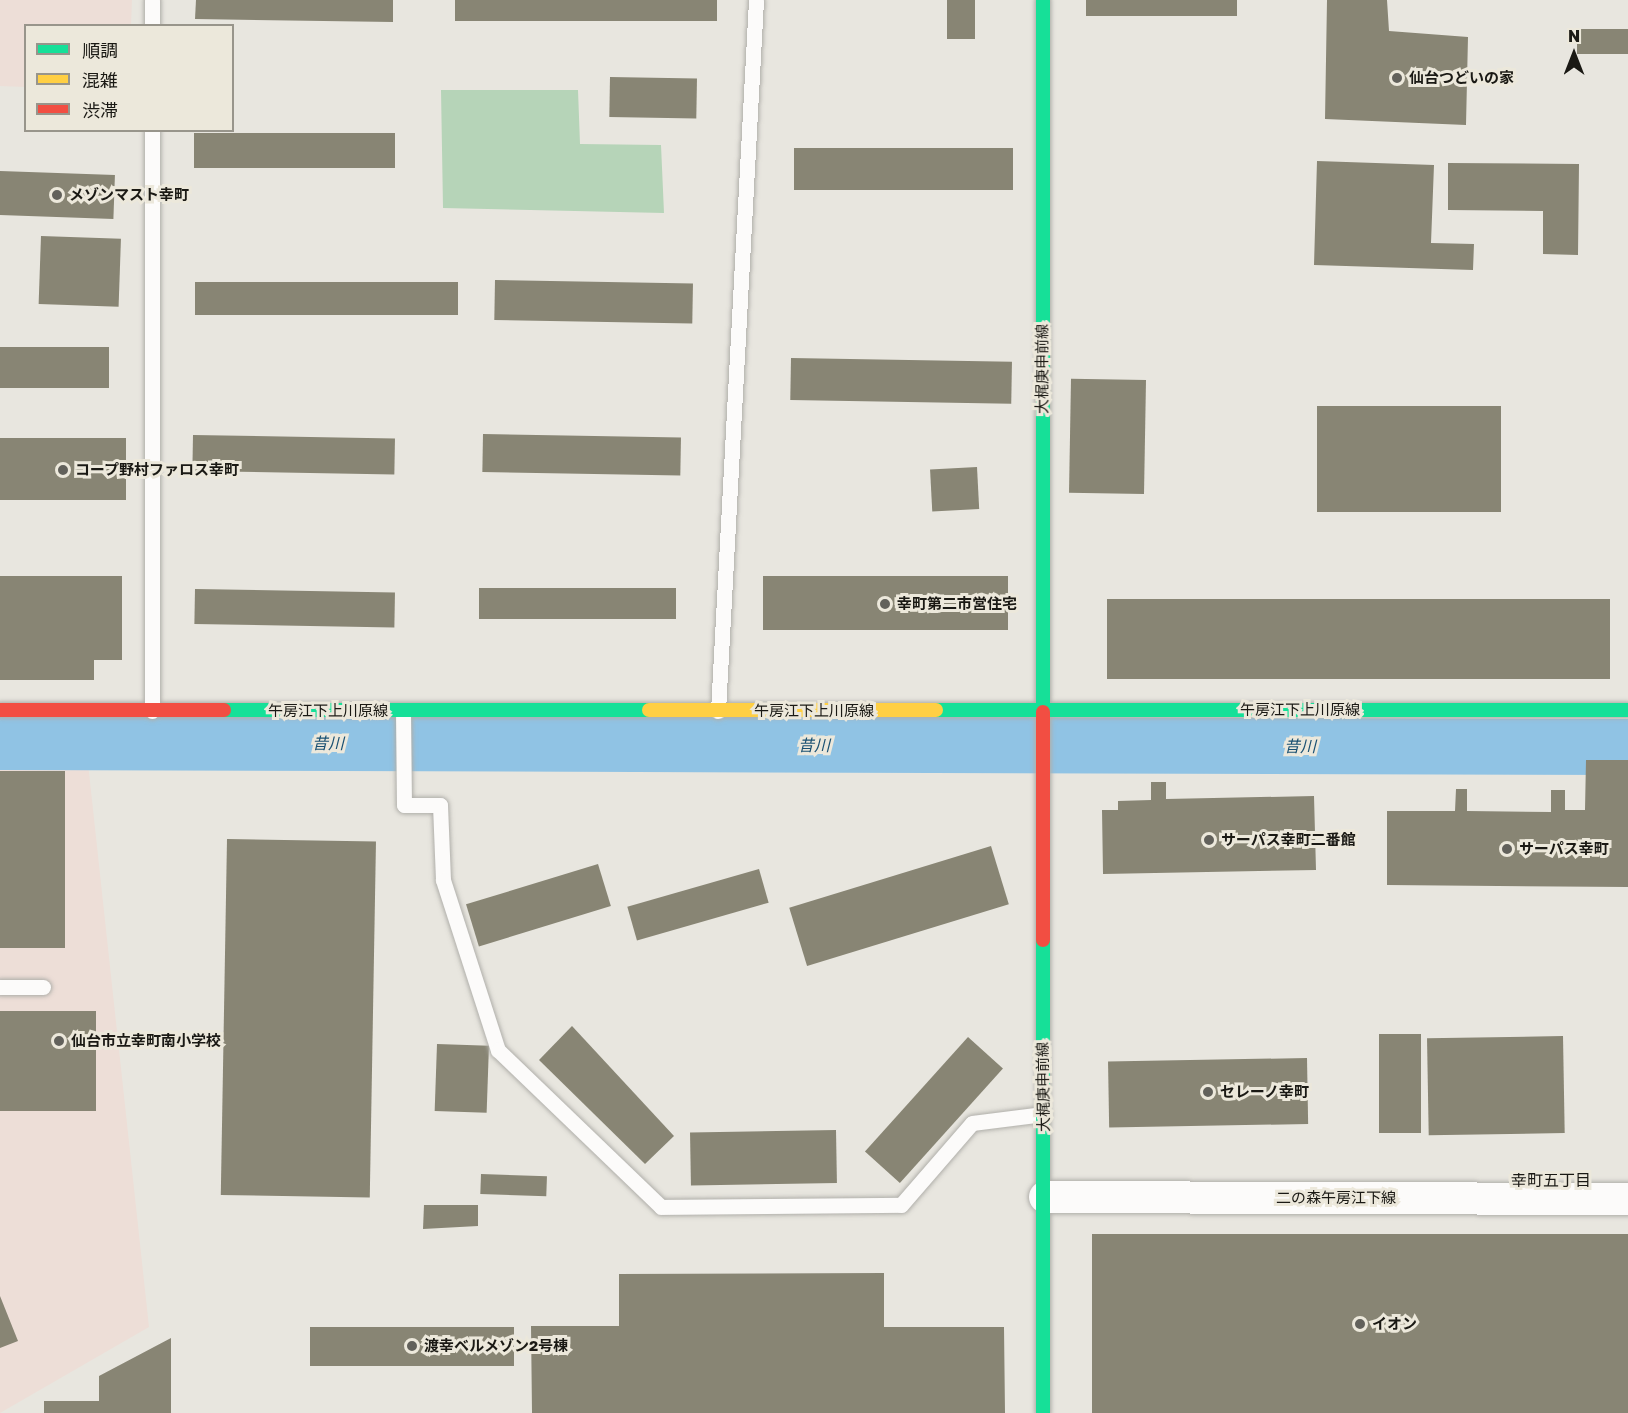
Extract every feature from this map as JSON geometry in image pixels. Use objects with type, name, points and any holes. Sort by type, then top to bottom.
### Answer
[{"type":"street","name":"大梶庚申前線","points":[[1043,0],[1041,710],[1045,1197],[1043,1413]]},
{"type":"street","name":"午房江下上川原線","points":[[0,710],[1628,710]]},
{"type":"street","name":"二の森午房江下線","points":[[1045,1197],[1628,1199]]},
{"type":"lane","points":[[152,0],[152,24]]},
{"type":"lane","points":[[718,711],[756,0]]},
{"type":"lane","points":[[152,132],[152,711]]},
{"type":"lane","points":[[403,711],[404,805],[440,805],[443,880],[498,1050],[661,1207],[901,1205],[972,1123],[1043,1114]]},
{"type":"lane","points":[[0,987],[43,987]]},
{"type":"shaded area","points":[[0,0],[132,0],[131,24],[24,24],[24,87],[0,86]]},
{"type":"shaded area","name":"仙台市立幸町南小学校","points":[[87,754],[149,1327],[0,1413],[0,755]]},
{"type":"green space","points":[[441,90],[578,90],[580,144],[661,145],[664,213],[443,208]]},
{"type":"building","points":[[196,0],[393,0],[393,22],[195,19]]},
{"type":"building","points":[[455,0],[717,0],[717,21],[455,21]]},
{"type":"building","points":[[947,0],[975,0],[975,39],[947,39]]},
{"type":"building","points":[[1086,0],[1237,0],[1237,16],[1086,16]]},
{"type":"building","name":"仙台つどいの家","points":[[1327,0],[1387,0],[1389,31],[1468,37],[1466,125],[1325,119]]},
{"type":"building","points":[[1577,29],[1628,29],[1628,54],[1577,54]]},
{"type":"building","points":[[610,77],[697,79],[696,119],[609,117]]},
{"type":"building","points":[[194,133],[395,133],[395,168],[194,168]]},
{"type":"building","points":[[794,148],[1013,148],[1013,190],[794,190]]},
{"type":"building","points":[[1317,161],[1434,165],[1431,243],[1474,244],[1473,270],[1314,265]]},
{"type":"building","points":[[1448,163],[1579,164],[1578,255],[1543,254],[1543,211],[1448,210]]},
{"type":"building","name":"メゾンマスト幸町","points":[[0,171],[115,175],[113,219],[0,215]]},
{"type":"building","points":[[41,236],[121,239],[119,307],[39,304]]},
{"type":"building","points":[[495,280],[693,283],[692,323],[494,320]]},
{"type":"building","points":[[195,282],[458,282],[458,315],[195,315]]},
{"type":"building","points":[[0,347],[109,347],[109,388],[0,388]]},
{"type":"building","points":[[791,358],[1012,362],[1011,404],[790,400]]},
{"type":"building","points":[[1071,379],[1146,380],[1144,494],[1069,493]]},
{"type":"building","points":[[1317,406],[1501,406],[1501,512],[1317,512]]},
{"type":"building","points":[[483,434],[681,437],[680,475],[482,472]]},
{"type":"building","points":[[193,435],[395,439],[394,475],[192,471]]},
{"type":"building","name":"コープ野村ファロス幸町","points":[[0,438],[126,438],[126,500],[0,500]]},
{"type":"building","points":[[977,467],[979,509],[932,511],[930,469]]},
{"type":"building","points":[[0,576],[122,576],[122,660],[94,660],[94,680],[0,680]]},
{"type":"building","name":"幸町第二市営住宅","points":[[763,576],[1008,576],[1008,630],[763,630]]},
{"type":"building","points":[[479,588],[676,588],[676,619],[479,619]]},
{"type":"building","points":[[195,589],[395,592],[394,627],[194,624]]},
{"type":"building","points":[[1107,599],[1610,599],[1610,679],[1107,679]]},
{"type":"building","name":"サーパス幸町","points":[[1586,760],[1628,760],[1628,887],[1387,885],[1387,811],[1455,811],[1456,789],[1467,789],[1467,811],[1551,812],[1551,790],[1565,790],[1565,810],[1585,810]]},
{"type":"building","points":[[0,771],[65,771],[65,948],[0,948]]},
{"type":"building","name":"サーパス幸町二番館","points":[[1151,782],[1166,782],[1166,799],[1314,796],[1316,870],[1103,874],[1102,810],[1118,810],[1118,801],[1151,800]]},
{"type":"building","points":[[227,839],[376,842],[370,1198],[221,1195]]},
{"type":"building","points":[[991,846],[1009,904],[807,966],[789,908]]},
{"type":"building","points":[[598,864],[611,906],[479,946],[466,904]]},
{"type":"building","points":[[759,869],[769,903],[637,940],[627,907]]},
{"type":"building","points":[[0,1011],[96,1011],[96,1111],[0,1111]]},
{"type":"building","points":[[572,1026],[674,1136],[645,1164],[539,1060]]},
{"type":"building","points":[[1379,1034],[1421,1034],[1421,1133],[1379,1133]]},
{"type":"building","points":[[1563,1036],[1565,1133],[1429,1135],[1427,1038]]},
{"type":"building","points":[[968,1037],[1003,1068],[900,1183],[865,1151]]},
{"type":"building","points":[[437,1044],[489,1046],[487,1113],[435,1111]]},
{"type":"building","name":"セレーノ幸町","points":[[1307,1058],[1308,1124],[1109,1127],[1108,1061]]},
{"type":"building","points":[[836,1130],[837,1183],[691,1186],[690,1133]]},
{"type":"building","points":[[481,1174],[547,1176],[546,1196],[480,1194]]},
{"type":"building","points":[[424,1205],[478,1205],[478,1226],[423,1229]]},
{"type":"building","name":"イオン","points":[[1092,1234],[1628,1234],[1628,1413],[1092,1413]]},
{"type":"building","points":[[884,1273],[884,1327],[1004,1327],[1005,1413],[532,1413],[531,1326],[619,1326],[619,1274]]},
{"type":"building","points":[[0,1296],[18,1341],[0,1348]]},
{"type":"building","name":"渡幸ベルメゾン2号棟","points":[[310,1327],[514,1327],[514,1366],[310,1366]]},
{"type":"building","points":[[171,1338],[171,1413],[44,1413],[44,1401],[99,1401],[99,1376]]},
{"type":"waterway","name":"昔川","points":[[0,742],[1628,747]]},
{"type":"traffic: fast","points":[[1043,0],[1043,712]]},
{"type":"traffic: fast","points":[[224,710],[649,710]]},
{"type":"traffic: fast","points":[[936,710],[1628,710]]},
{"type":"traffic: fast","points":[[1043,940],[1043,1413]]},
{"type":"traffic: slow","points":[[649,710],[936,710]]},
{"type":"traffic: jam","points":[[0,710],[224,710]]},
{"type":"traffic: jam","points":[[1043,712],[1043,940]]},
{"type":"place","name":"仙台つどいの家","points":[[1397,78]]},
{"type":"place","name":"メゾンマスト幸町","points":[[57,195]]},
{"type":"place","name":"コープ野村ファロス幸町","points":[[63,470]]},
{"type":"place","name":"幸町第二市営住宅","points":[[885,604]]},
{"type":"place","name":"サーパス幸町二番館","points":[[1209,840]]},
{"type":"place","name":"サーパス幸町","points":[[1507,849]]},
{"type":"place","name":"仙台市立幸町南小学校","points":[[59,1041]]},
{"type":"place","name":"セレーノ幸町","points":[[1208,1092]]},
{"type":"place","name":"イオン","points":[[1360,1324]]},
{"type":"place","name":"渡幸ベルメゾン2号棟","points":[[412,1346]]},
{"type":"district","name":"幸町五丁目","points":[[1551,1180]]}]
